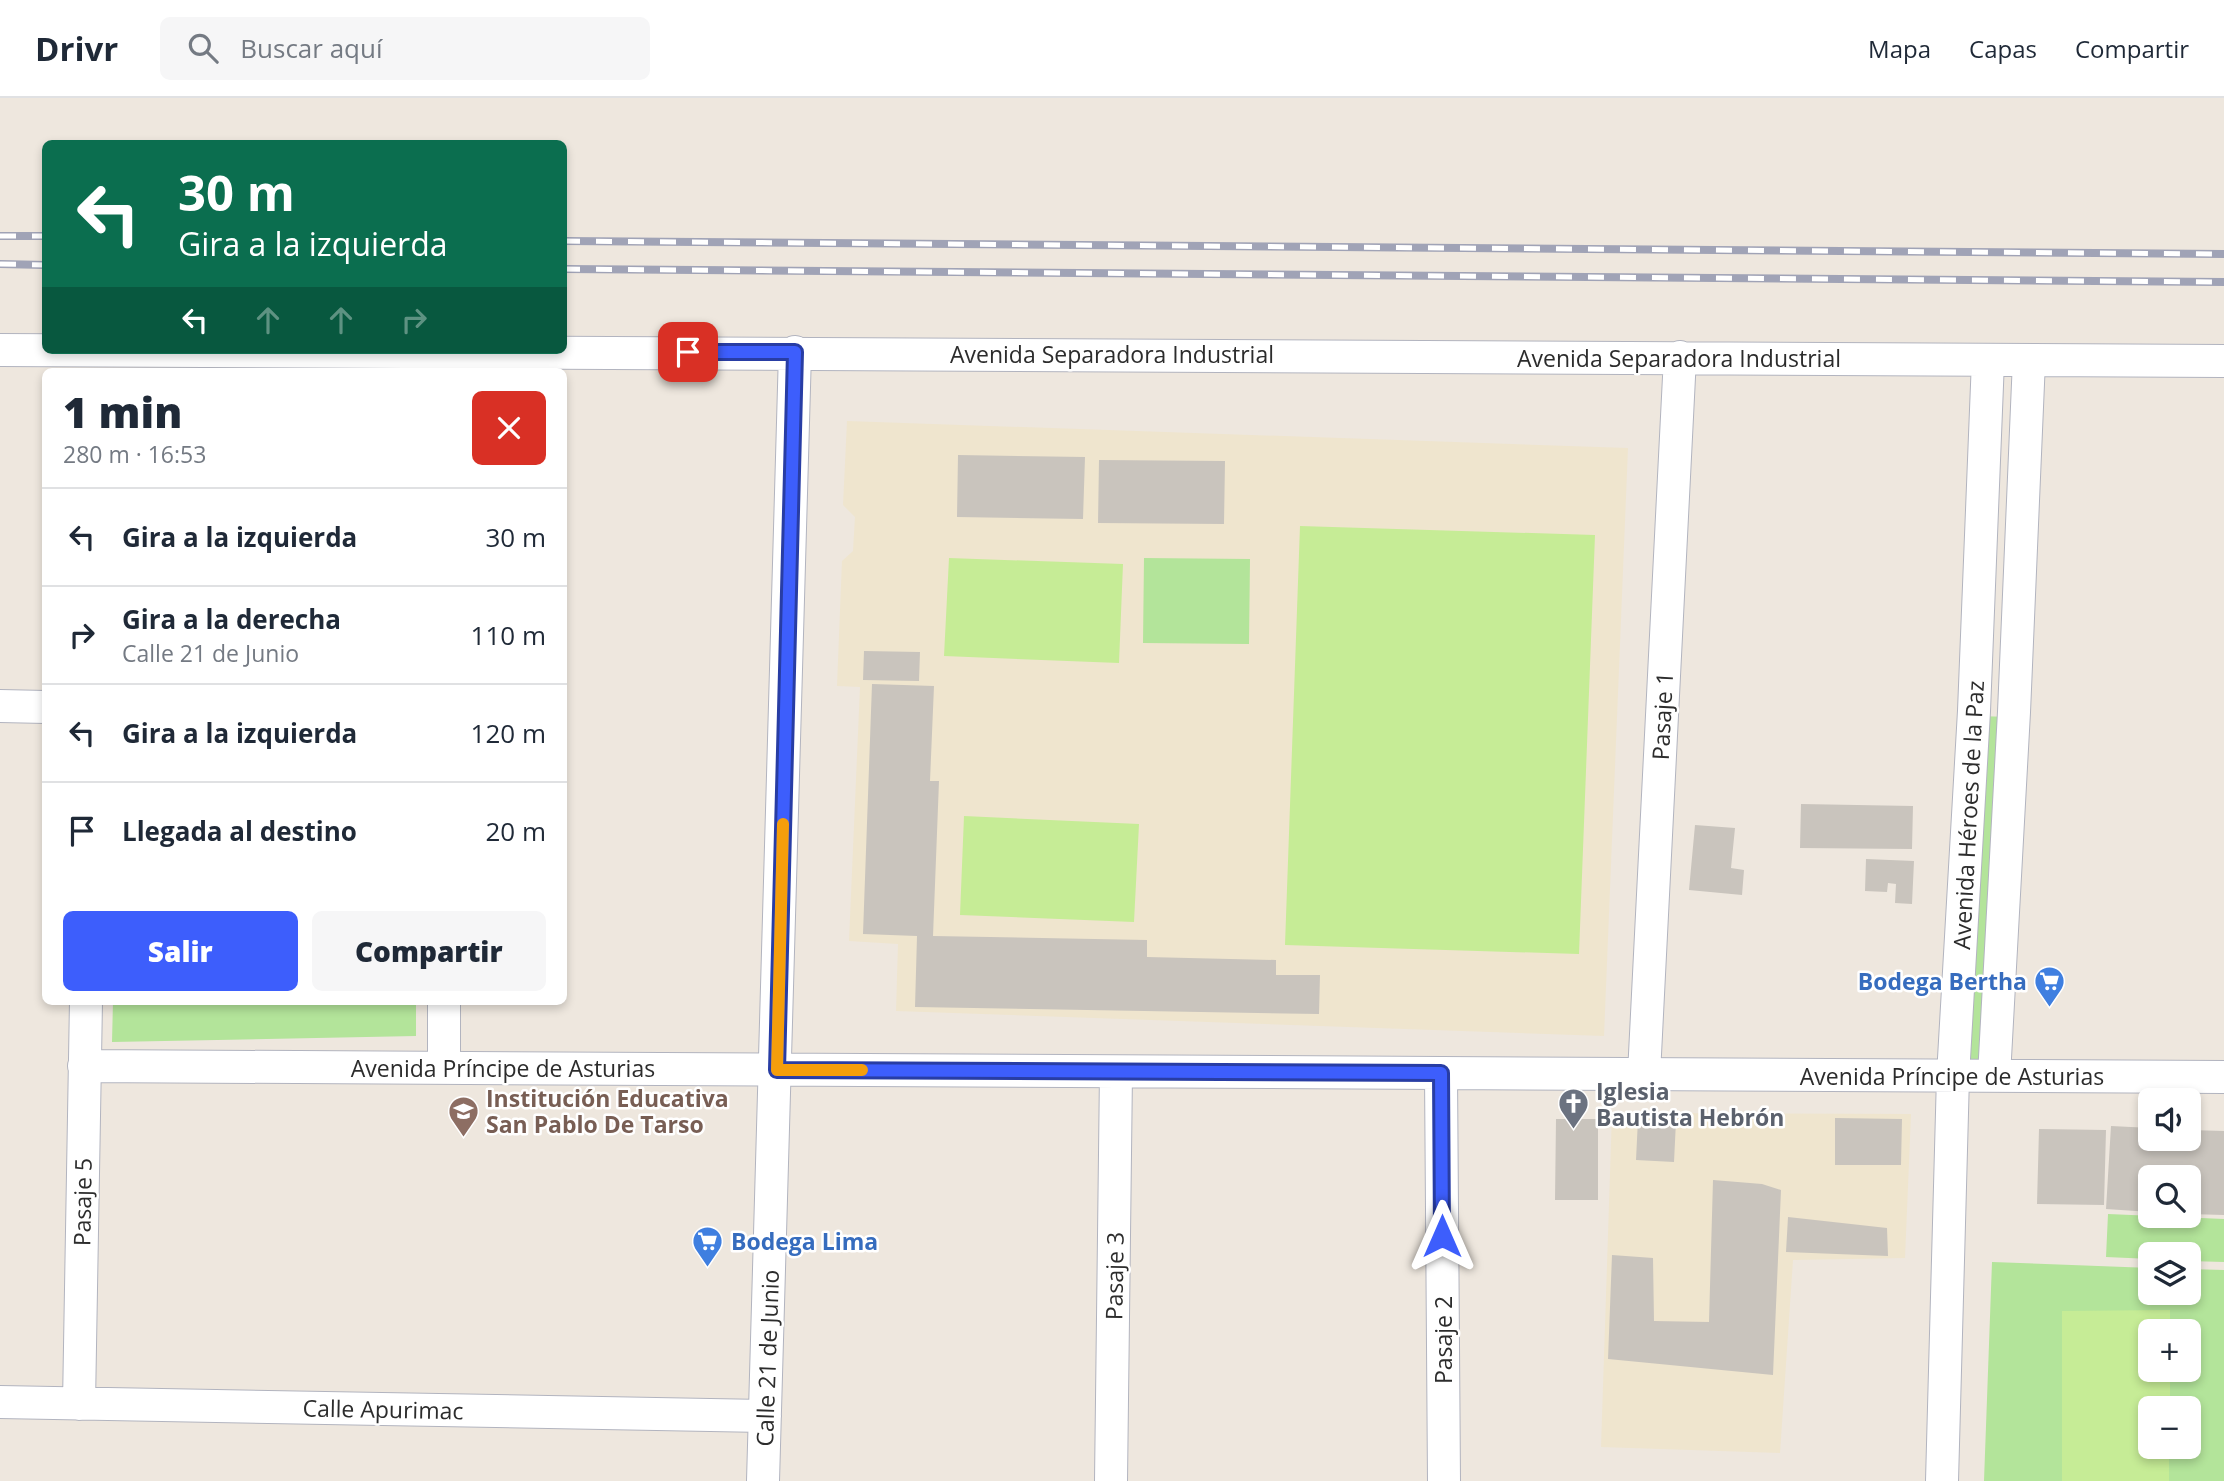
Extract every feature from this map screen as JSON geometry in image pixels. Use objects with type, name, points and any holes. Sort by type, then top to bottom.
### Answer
[{"type":"street","name":"Avenida Separadora Industrial","points":[[0,350],[42,350]]},
{"type":"street","name":"Avenida Separadora Industrial","points":[[567,351],[2224,361]]},
{"type":"street","name":"Calle 21 de Junio","points":[[764,1481],[795,352]]},
{"type":"street","name":"Pasaje 1","points":[[1644,1074],[1681,358]]},
{"type":"street","name":"Avenida Héroes de la Paz","points":[[1942,1481],[1953,1076],[1974,711],[1988,360]]},
{"type":"street","name":"Avenida Héroes de la Paz","points":[[1994,1076],[2014,712],[2029,360]]},
{"type":"street","points":[[0,706],[42,707]]},
{"type":"street","points":[[1974,711],[2014,712]]},
{"type":"street","name":"Pasaje 5","points":[[79,1404],[86,1005]]},
{"type":"street","points":[[443,1068],[444,1005]]},
{"type":"street","name":"Avenida Príncipe de Asturias","points":[[85,1066],[2224,1077]]},
{"type":"street","name":"Pasaje 3","points":[[1111,1481],[1116,1072]]},
{"type":"street","name":"Pasaje 2","points":[[1441,1073],[1444,1481]]},
{"type":"street","name":"Calle Apurimac","points":[[0,1402],[765,1416]]},
{"type":"shaded area","points":[[847,421],[1628,448],[1604,1036],[896,1011],[898,944],[849,941],[860,687],[837,686],[842,561],[853,551],[855,517],[843,505]]},
{"type":"shaded area","points":[[1612,1113],[1911,1114],[1905,1258],[1793,1260],[1780,1453],[1601,1447]]},
{"type":"green space","points":[[1300,526],[1595,535],[1579,954],[1285,945]]},
{"type":"green space","points":[[949,558],[1123,564],[1119,663],[944,656]]},
{"type":"green space","points":[[1144,558],[1250,559],[1249,644],[1143,643]]},
{"type":"green space","points":[[1977,716],[2011,717],[1990,1078],[1957,1077]]},
{"type":"green space","points":[[964,816],[1139,824],[1134,922],[960,915]]},
{"type":"green space","points":[[113,1005],[416,1005],[416,1036],[112,1042]]},
{"type":"green space","points":[[2108,1214],[2138,1215],[2138,1228],[2201,1228],[2201,1218],[2224,1219],[2224,1262],[2201,1261],[2201,1242],[2138,1242],[2138,1258],[2106,1257]]},
{"type":"green space","points":[[1992,1262],[2138,1268],[2138,1305],[2201,1305],[2201,1269],[2224,1270],[2224,1481],[1984,1481]]},
{"type":"green space","points":[[2170,1310],[2170,1319],[2138,1319],[2138,1382],[2170,1382],[2170,1396],[2138,1396],[2138,1459],[2169,1459],[2169,1481],[2062,1481],[2062,1311]]},
{"type":"building","points":[[958,455],[1085,457],[1083,519],[957,517]]},
{"type":"building","points":[[1099,460],[1225,461],[1224,524],[1098,523]]},
{"type":"building","points":[[864,651],[920,652],[919,681],[863,680]]},
{"type":"building","points":[[872,684],[934,686],[930,781],[939,781],[933,936],[1147,940],[1147,957],[1276,960],[1276,975],[1320,975],[1319,1014],[915,1007],[917,936],[863,934]]},
{"type":"building","points":[[1801,804],[1913,806],[1912,849],[1800,848]]},
{"type":"building","points":[[1695,825],[1735,828],[1731,868],[1744,870],[1742,895],[1689,890]]},
{"type":"building","points":[[1866,859],[1914,861],[1912,904],[1895,903],[1896,884],[1888,883],[1887,892],[1865,891]]},
{"type":"building","points":[[1835,1118],[1902,1119],[1901,1165],[1835,1165]]},
{"type":"building","points":[[1556,1119],[1598,1119],[1598,1200],[1555,1200]]},
{"type":"building","points":[[1638,1119],[1676,1121],[1674,1162],[1636,1160]]},
{"type":"building","points":[[2111,1126],[2138,1127],[2138,1151],[2201,1151],[2201,1130],[2224,1131],[2224,1215],[2201,1214],[2201,1165],[2138,1165],[2138,1211],[2106,1209]]},
{"type":"building","points":[[2039,1129],[2106,1130],[2104,1205],[2037,1204]]},
{"type":"building","points":[[1713,1180],[1762,1184],[1781,1190],[1773,1375],[1608,1359],[1612,1255],[1653,1258],[1654,1321],[1709,1322]]},
{"type":"building","points":[[1788,1217],[1887,1228],[1888,1256],[1786,1252]]},
{"type":"railway","points":[[0,236],[42,236]]},
{"type":"railway","points":[[567,241],[2224,254]]},
{"type":"railway","points":[[0,264],[42,265]]},
{"type":"railway","points":[[567,269],[2224,282]]},
{"type":"slow traffic","points":[[783,824],[777,1070],[862,1070]]},
{"type":"place","name":"Bodega Bertha","points":[[2050,1008]]},
{"type":"place","name":"Iglesia Bautista Hebrón","points":[[1573,1131]]},
{"type":"place","name":"Institución Educativa San Pablo De Tarso","points":[[463,1138]]},
{"type":"place","name":"Bodega Lima","points":[[708,1268]]},
{"type":"route","points":[[688,352],[795,352],[777,1070],[1441,1073],[1442,1236]]}]
